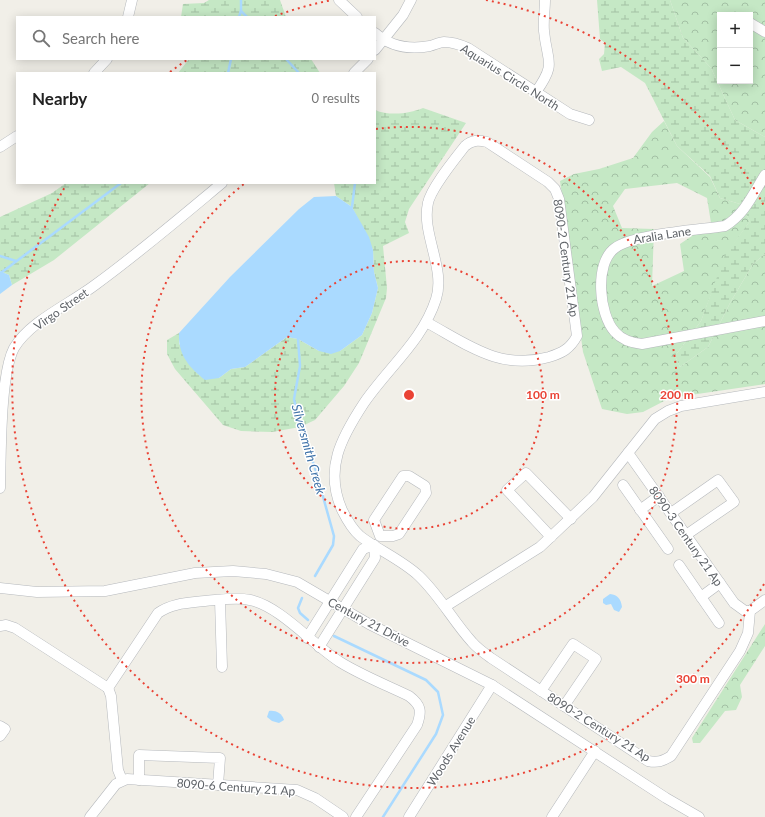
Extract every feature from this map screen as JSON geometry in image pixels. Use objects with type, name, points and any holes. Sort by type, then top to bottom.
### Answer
[{"type":"street","points":[[128,16],[132,0]]},
{"type":"street","points":[[339,0],[356,16]]},
{"type":"street","points":[[376,49],[403,15],[411,0]]},
{"type":"street","points":[[536,92],[548,76],[550,64],[544,31],[545,0]]},
{"type":"street","points":[[753,25],[765,32]]},
{"type":"street","points":[[376,34],[383,40]]},
{"type":"street","name":"Aquarius Circle North","points":[[383,40],[402,47],[415,48],[443,42],[456,43],[468,48],[570,114],[589,120]]},
{"type":"street","points":[[95,72],[106,60]]},
{"type":"street","points":[[355,72],[367,60]]},
{"type":"street","points":[[0,147],[16,137]]},
{"type":"street","name":"8090-2 Century 21 Ap","points":[[426,322],[492,357],[511,362],[534,361],[559,354],[573,344],[577,336],[559,199],[555,189],[548,182],[486,142],[478,140],[470,141],[431,194],[426,213],[438,289],[436,298],[426,322],[416,339],[379,383],[344,437],[337,451],[334,484],[337,499],[344,516],[358,535],[418,575],[446,606],[473,643],[491,658],[648,760],[656,762],[665,761],[672,756],[740,651],[748,633],[750,611]]},
{"type":"street","name":"Aralia Lane","points":[[765,175],[750,202],[733,221],[725,226],[648,237],[621,244],[605,257],[601,276],[601,286],[610,326],[624,339],[633,343],[642,344],[765,321]]},
{"type":"street","name":"Virgo Street","points":[[0,488],[1,396],[7,366],[14,348],[24,336],[131,258],[221,184]]},
{"type":"street","points":[[446,606],[526,557],[551,537],[593,497],[655,419],[668,411],[681,406],[765,392]]},
{"type":"street","name":"8090-3 Century 21 Ap","points":[[628,453],[734,603],[745,611],[750,611]]},
{"type":"street","points":[[551,537],[507,490],[526,473],[571,519]]},
{"type":"street","points":[[403,476],[409,476],[425,486],[426,493],[399,534],[393,536],[380,536],[374,520],[403,476]]},
{"type":"street","points":[[671,513],[718,480],[734,502],[686,535]]},
{"type":"street","points":[[623,485],[668,549]]},
{"type":"street","points":[[640,510],[659,496]]},
{"type":"street","points":[[307,638],[363,550],[374,545],[380,536]]},
{"type":"street","points":[[319,647],[375,558],[374,545]]},
{"type":"street","points":[[679,565],[719,623]]},
{"type":"street","name":"Century 21 Drive","points":[[0,588],[37,592],[105,591],[195,573],[232,571],[266,574],[296,582],[369,624],[492,685],[666,798],[700,817]]},
{"type":"street","points":[[701,597],[720,583]]},
{"type":"street","points":[[220,600],[222,667]]},
{"type":"street","points":[[108,688],[158,613],[167,607],[181,603],[220,600],[248,600],[261,603],[276,612],[307,638],[340,662],[409,696],[417,702],[421,714],[417,725],[356,817]]},
{"type":"street","points":[[750,611],[765,600]]},
{"type":"street","points":[[0,626],[6,625],[15,628],[108,688],[111,696],[118,770],[122,780],[116,784],[91,817]]},
{"type":"street","points":[[541,691],[573,644],[596,659],[564,706]]},
{"type":"street","name":"Woods Avenue","points":[[409,817],[492,685]]},
{"type":"street","points":[[0,726],[5,729],[0,736]]},
{"type":"street","points":[[552,817],[595,751]]},
{"type":"street","points":[[139,780],[139,755],[220,758],[218,785]]},
{"type":"street","name":"8090-6 Century 21 Ap","points":[[122,780],[297,790],[315,798],[343,817]]},
{"type":"green space","points":[[209,0],[280,0],[286,16],[181,16],[183,4],[204,3]]},
{"type":"green space","points":[[597,0],[670,0],[683,38],[711,68],[717,84],[718,84],[735,120],[765,137],[765,254],[753,264],[730,303],[708,347],[680,367],[675,356],[701,321],[725,255],[750,221],[740,204],[720,198],[710,176],[677,146],[645,83],[621,67],[602,71],[599,59],[604,54],[605,43],[600,39]]},
{"type":"green space","points":[[670,0],[765,0],[765,137],[735,120],[718,84],[753,84],[753,12],[717,12],[717,81],[711,68],[683,38]]},
{"type":"green space","points":[[188,60],[312,60],[319,72],[179,72]]},
{"type":"green space","points":[[423,108],[466,123],[409,209],[405,222],[409,233],[383,246],[387,288],[386,298],[359,363],[344,386],[315,420],[300,427],[272,432],[241,431],[223,425],[175,369],[167,354],[167,340],[179,333],[179,344],[219,378],[231,369],[245,367],[287,337],[298,339],[319,351],[340,351],[362,335],[372,313],[378,288],[374,272],[373,250],[352,207],[336,196],[334,184],[376,184],[376,110],[393,114],[412,112]]},
{"type":"green space","points":[[664,121],[677,146],[710,177],[720,198],[740,204],[750,221],[726,255],[701,321],[675,356],[680,367],[708,347],[730,303],[753,264],[765,254],[765,384],[670,398],[643,412],[627,414],[602,409],[583,352],[560,181],[574,174],[599,169],[633,158],[652,132]],"holes":[[[677,183],[707,198],[711,223],[680,244],[684,271],[652,286],[654,229],[622,228],[613,206],[625,189]]]},
{"type":"green space","points":[[65,184],[149,184],[54,260],[12,285],[9,275],[0,271],[0,217],[52,193]]},
{"type":"green space","points":[[765,624],[765,646],[740,685],[742,697],[736,710],[725,711],[700,743],[693,743],[692,738]]},
{"type":"water","points":[[336,196],[352,207],[369,237],[373,250],[374,272],[378,288],[372,313],[362,335],[340,351],[331,354],[319,351],[298,339],[287,337],[245,367],[231,369],[219,378],[205,380],[189,365],[186,360],[180,348],[179,333],[230,277],[299,209],[314,197]]},
{"type":"water","points":[[0,271],[9,275],[12,285],[0,294]]},
{"type":"water","points":[[610,594],[617,596],[621,602],[622,607],[619,612],[614,610],[611,604],[606,605],[603,603],[603,599]]},
{"type":"water","points":[[269,711],[278,712],[284,720],[279,723],[272,721],[267,717]]},
{"type":"waterway","name":"Silversmith Creek","points":[[241,0],[241,11],[246,16]]},
{"type":"waterway","name":"Silversmith Creek","points":[[239,16],[241,11]]},
{"type":"waterway","points":[[228,72],[231,60]]},
{"type":"waterway","name":"Silversmith Creek","points":[[287,60],[298,72]]},
{"type":"waterway","points":[[2,272],[120,184]]},
{"type":"waterway","name":"Silversmith Creek","points":[[352,207],[355,184]]},
{"type":"waterway","points":[[0,256],[16,261]]},
{"type":"waterway","name":"Silversmith Creek","points":[[298,339],[300,366],[294,399],[300,427],[315,468],[334,536],[333,545],[315,576]]},
{"type":"waterway","name":"Silversmith Creek","points":[[302,598],[298,608],[300,613],[308,620]]},
{"type":"waterway","name":"Silversmith Creek","points":[[334,636],[426,680],[438,692],[443,715],[436,734],[383,817]]}]
